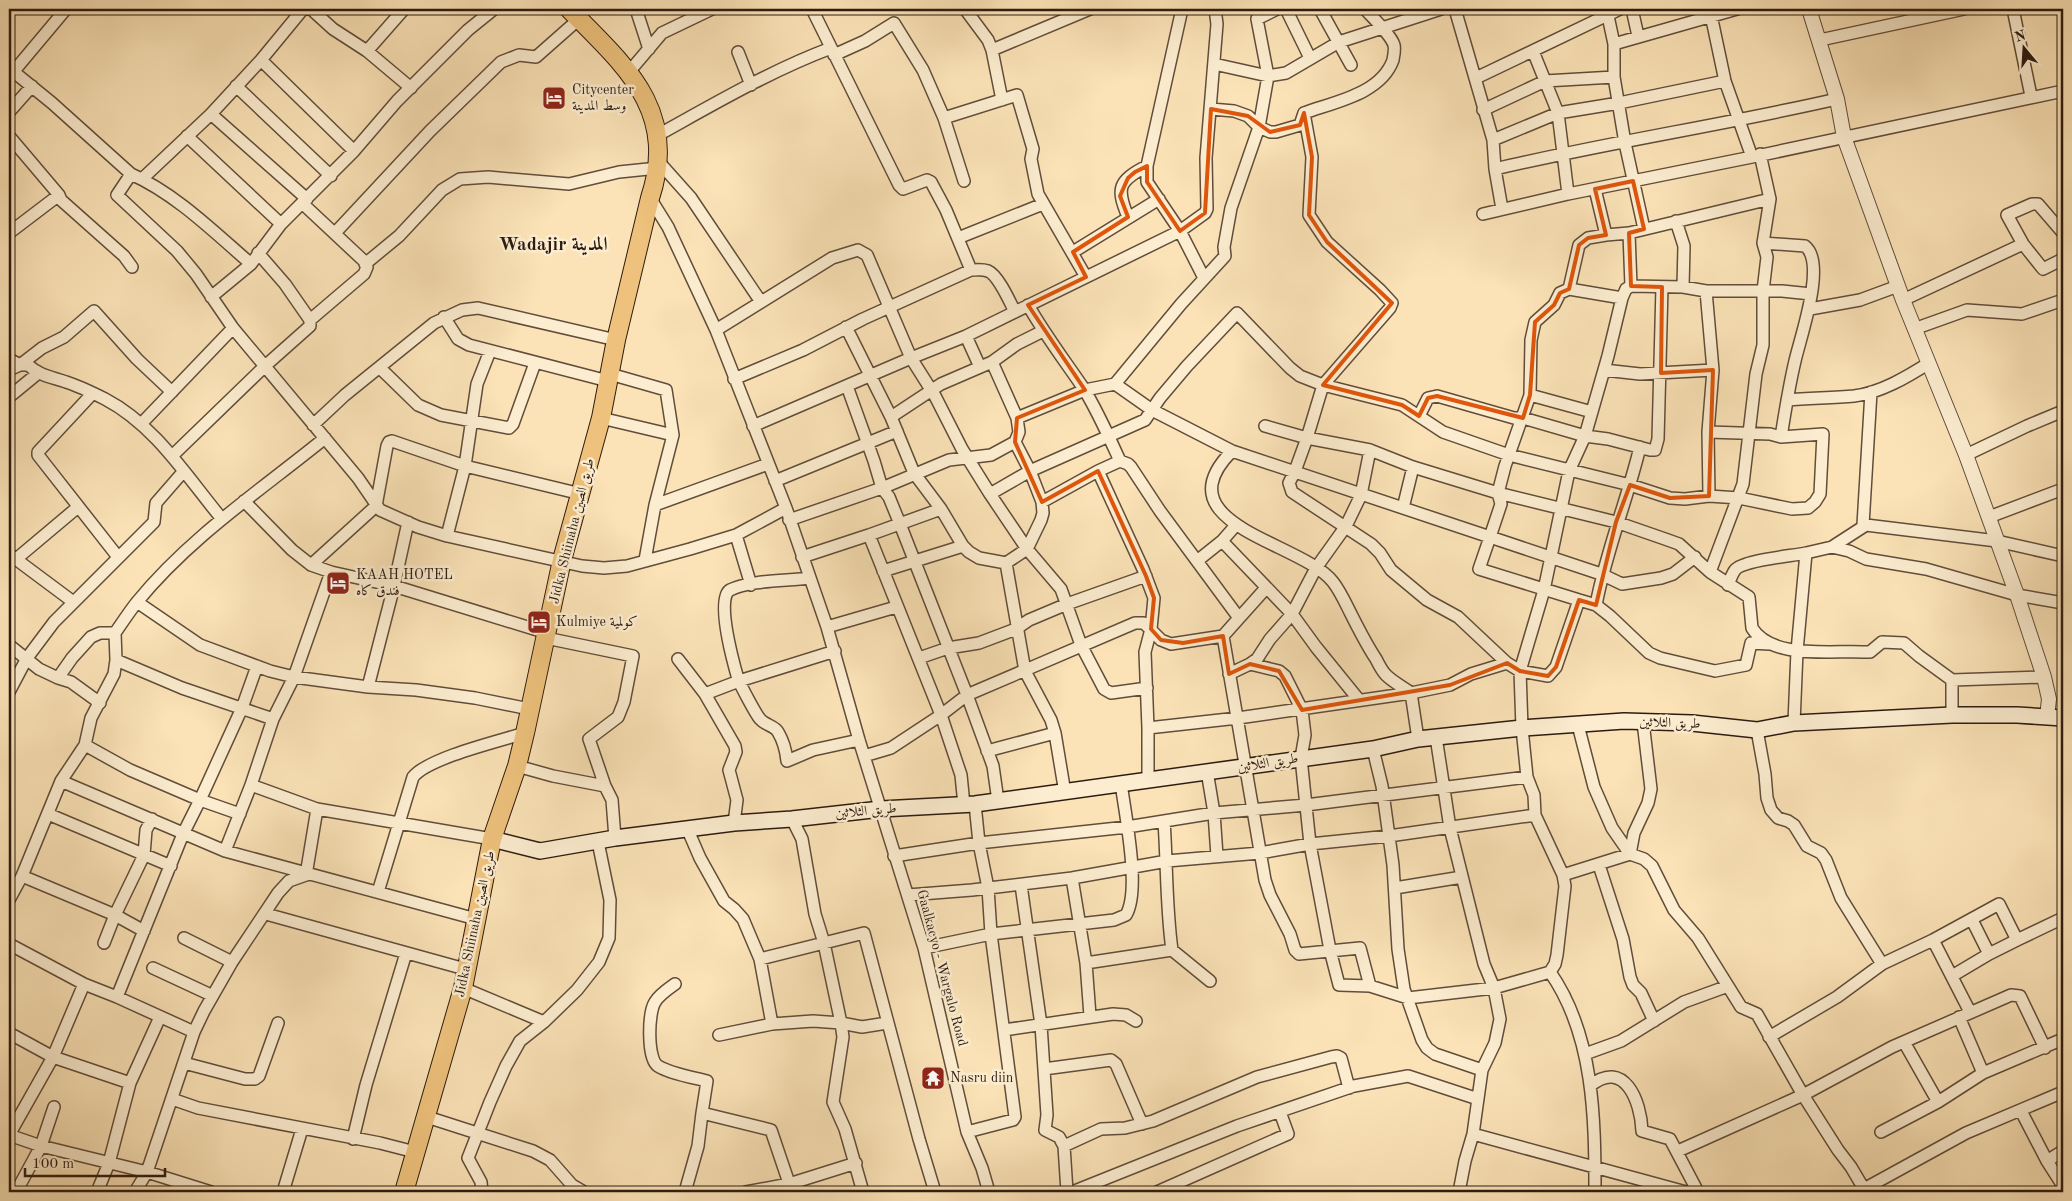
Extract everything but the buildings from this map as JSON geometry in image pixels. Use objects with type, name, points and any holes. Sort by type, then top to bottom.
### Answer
[{"type":"main road","name":"Jidka Shiinaha طريق الصين","points":[[404,1192],[463,988],[465,969],[492,839],[525,733],[562,560],[601,418],[616,340],[658,165],[658,135],[652,112],[629,72],[574,14]]},
{"type":"main road","name":"طريق الثلاثين","points":[[492,839],[540,851],[687,828],[881,809],[970,804],[1065,793],[1207,771],[1244,768],[1301,758],[1373,750],[1418,739],[1522,728],[1624,721],[1692,723],[1757,730],[1794,723],[1952,715],[2063,718]]},
{"type":"street","points":[[66,9],[11,69],[137,177],[203,222],[250,264]]},
{"type":"street","points":[[303,9],[261,60],[211,114],[117,195],[177,251],[196,274],[233,328],[358,478],[376,506],[391,516],[447,536],[562,560],[582,566],[604,568],[627,566],[736,535],[786,508]]},
{"type":"street","points":[[311,9],[333,29],[368,51],[411,88]]},
{"type":"street","points":[[368,51],[404,9]]},
{"type":"street","points":[[210,297],[250,264],[281,224],[331,176],[411,88],[468,30],[494,9]]},
{"type":"street","points":[[636,9],[649,49]]},
{"type":"street","points":[[629,72],[662,33],[712,9]]},
{"type":"street","points":[[812,9],[900,185],[903,189],[927,180],[931,182],[937,190],[971,270]]},
{"type":"street","points":[[965,9],[988,40],[992,50],[1002,100]]},
{"type":"street","points":[[992,50],[1090,9]]},
{"type":"street","points":[[1182,9],[1147,166],[1147,182],[1180,232],[1204,278]]},
{"type":"street","points":[[754,426],[966,336],[1180,232],[1205,214],[1207,209],[1206,158],[1217,24],[1215,9]]},
{"type":"street","points":[[1017,418],[1084,390],[1115,384],[1204,278],[1225,256],[1224,247],[1231,208],[1259,126],[1268,76],[1257,19],[1277,9]]},
{"type":"street","points":[[1286,9],[1310,58]]},
{"type":"street","points":[[1320,9],[1351,65]]},
{"type":"street","points":[[1211,109],[1234,111],[1248,116],[1259,126],[1270,132],[1300,124],[1304,113],[1371,88],[1390,67],[1395,47],[1389,35],[1365,9]]},
{"type":"street","points":[[1214,64],[1268,76],[1286,73],[1339,42],[1441,9]]},
{"type":"street","points":[[1455,9],[1493,140],[1495,169],[1502,209]]},
{"type":"street","points":[[1476,78],[1620,9]]},
{"type":"street","points":[[1632,9],[1638,36]]},
{"type":"street","points":[[1614,44],[1734,9]]},
{"type":"street","points":[[1808,9],[1820,40],[1837,99],[1844,137],[1903,300],[1966,455],[2017,595],[2050,699],[2047,717]]},
{"type":"street","points":[[1820,40],[1964,9]]},
{"type":"street","points":[[2013,9],[2031,96]]},
{"type":"street","points":[[335,233],[430,131],[501,62],[519,56],[536,57],[574,14]]},
{"type":"street","points":[[1710,572],[1743,484],[1756,374],[1763,345],[1763,291],[1767,258],[1763,243],[1770,199],[1756,156],[1726,81],[1711,15]]},
{"type":"street","points":[[1608,16],[1614,44],[1614,77],[1625,143],[1644,229]]},
{"type":"street","points":[[658,135],[809,56],[832,52],[865,40],[894,23],[923,70],[944,118],[964,181]]},
{"type":"street","points":[[1533,51],[1558,113],[1568,194]]},
{"type":"street","points":[[738,52],[751,85]]},
{"type":"street","points":[[261,60],[354,151]]},
{"type":"street","points":[[1483,110],[1546,81],[1614,77]]},
{"type":"street","points":[[1493,140],[1558,113],[1619,103],[1726,81]]},
{"type":"street","points":[[9,112],[32,86]]},
{"type":"street","points":[[236,86],[331,176]]},
{"type":"street","points":[[1483,214],[1568,194],[1756,156],[2031,96],[2063,91]]},
{"type":"street","points":[[944,118],[1018,95],[1033,149],[1031,160],[1038,194],[1086,277]]},
{"type":"street","points":[[1495,169],[1562,153],[1625,143],[1837,99]]},
{"type":"street","points":[[1304,113],[1310,136],[1312,157],[1309,216],[1327,242],[1392,303],[1390,308],[1323,385],[1307,438],[1289,483],[1292,492],[1346,526],[1380,553],[1391,570],[1427,600],[1458,616],[1520,672],[1548,676],[1556,667],[1579,600]]},
{"type":"street","points":[[211,114],[305,201],[365,264]]},
{"type":"street","points":[[9,136],[60,195],[61,200],[124,256],[132,267]]},
{"type":"street","points":[[187,136],[281,224]]},
{"type":"street","points":[[310,320],[364,274],[365,264],[399,236],[442,190],[460,179],[488,177],[568,184],[658,165],[690,198],[761,302]]},
{"type":"street","points":[[1128,217],[1120,196],[1121,190],[1132,174],[1147,166]]},
{"type":"street","points":[[1595,189],[1606,235]]},
{"type":"street","points":[[9,233],[60,195]]},
{"type":"street","name":"Gaalkacyo - Wargalo Road","points":[[650,198],[668,227],[716,330],[786,508],[835,650],[859,740],[924,948],[967,1132],[982,1168],[989,1192]]},
{"type":"street","points":[[1073,252],[1159,199]]},
{"type":"street","points":[[1569,289],[1579,245],[1588,238],[1629,233],[1770,199]]},
{"type":"street","points":[[958,238],[1043,204]]},
{"type":"street","points":[[2063,234],[2059,220],[2038,204],[2032,204],[2007,215],[2023,244],[2043,269],[2063,259]]},
{"type":"street","points":[[1676,221],[1684,246],[1683,287]]},
{"type":"street","points":[[1629,233],[1631,286]]},
{"type":"street","points":[[1763,243],[1805,246],[1809,249],[1813,264],[1810,308],[1795,360],[1781,438]]},
{"type":"street","points":[[1903,300],[2023,244]]},
{"type":"street","points":[[716,330],[832,258],[858,250],[867,254],[911,358],[990,494],[1027,549],[1058,584],[1081,645],[1106,691],[1111,693],[1147,688]]},
{"type":"street","points":[[172,456],[264,366],[310,326],[310,320],[285,284],[258,253]]},
{"type":"street","points":[[734,379],[803,350],[888,307],[971,270],[989,271],[1003,289],[1015,312]]},
{"type":"street","points":[[1250,664],[1279,671],[1285,676],[1302,710],[1305,735],[1301,758],[1310,844],[1330,950],[1339,985],[1370,986],[1408,998],[1494,988],[1550,972],[1555,964],[1557,955],[1565,897],[1563,875],[1535,815],[1534,795],[1527,777],[1522,728],[1520,672],[1544,590],[1569,471],[1592,412],[1622,298],[1626,289],[1631,286],[1683,287],[1706,291],[1763,291],[1811,294]]},
{"type":"street","points":[[1810,308],[1860,300],[1898,286]]},
{"type":"street","points":[[1419,416],[1428,398],[1437,396],[1584,436],[1608,439],[1655,450],[1658,446],[1662,287]]},
{"type":"street","points":[[1622,298],[1569,289],[1560,292],[1554,306],[1535,322],[1531,340],[1530,394],[1509,454],[1498,493],[1501,504],[1479,569],[1596,605],[1649,653],[1660,658],[1715,671],[1746,665],[1751,643],[1769,644],[1797,651],[1870,652],[1882,642],[1904,643],[1952,680],[2044,677]]},
{"type":"street","points":[[1706,291],[1713,370],[1708,432],[1709,496]]},
{"type":"street","points":[[1914,329],[1967,310],[2022,314],[2063,300]]},
{"type":"street","points":[[1028,305],[1043,331],[1084,390],[1109,435],[1120,461]]},
{"type":"street","points":[[313,425],[345,396],[434,323],[462,310],[478,308],[616,340]]},
{"type":"street","points":[[9,370],[20,365],[42,348],[64,336],[94,311],[138,359],[172,392]]},
{"type":"street","points":[[990,494],[1030,471],[1145,420],[1187,366],[1237,313],[1300,376],[1323,385],[1402,405],[1443,432],[1509,454],[1569,471],[1630,485],[1670,498],[1685,500],[1709,496],[1738,498],[1792,509],[1808,508],[1820,494],[1823,434],[1781,438],[1770,434],[1750,432],[1708,432]]},
{"type":"street","points":[[444,317],[458,339],[469,345],[535,363],[666,390],[673,435],[655,505],[645,560]]},
{"type":"street","points":[[846,327],[891,417],[914,473],[941,509],[963,546],[980,558],[1006,564],[1027,549],[1041,520],[1042,502],[1030,471],[1014,442]]},
{"type":"street","points":[[141,424],[233,328]]},
{"type":"street","points":[[891,417],[931,390],[992,362],[1018,344],[1043,331]]},
{"type":"street","points":[[966,336],[980,367]]},
{"type":"street","points":[[447,536],[465,466],[477,384],[490,351]]},
{"type":"street","points":[[9,360],[20,365],[28,365],[38,374],[66,382],[104,398],[141,424],[172,456],[222,519]]},
{"type":"street","points":[[789,520],[882,488],[914,473],[949,460],[991,455],[1014,442],[1019,432],[1017,418],[992,362]]},
{"type":"street","points":[[380,368],[418,405],[441,415],[508,428],[511,427],[535,363]]},
{"type":"street","points":[[1787,400],[1854,396],[1871,392],[1909,376],[1928,363]]},
{"type":"street","points":[[1604,370],[1640,374],[1713,370]]},
{"type":"street","points":[[9,397],[38,374]]},
{"type":"street","points":[[1115,384],[1152,410],[1232,451],[1602,574],[1622,584],[1662,578],[1673,574],[1695,557]]},
{"type":"street","points":[[847,386],[882,488],[900,524],[967,694],[993,766],[998,801]]},
{"type":"street","points":[[1863,525],[1871,392]]},
{"type":"street","points":[[92,394],[38,452],[39,457],[118,557]]},
{"type":"street","points":[[1530,394],[1592,412]]},
{"type":"street","points":[[1966,455],[2063,411]]},
{"type":"street","points":[[601,418],[673,435]]},
{"type":"street","points":[[1265,426],[1307,438],[1370,450],[1413,467],[1498,493],[1560,510],[1616,522],[1679,544],[1710,572],[1749,597],[1752,628],[1769,644]]},
{"type":"street","points":[[775,481],[896,431]]},
{"type":"street","points":[[9,900],[22,876],[61,781],[85,745],[91,718],[114,674],[116,660],[115,633],[138,602],[181,556],[222,519],[325,438]]},
{"type":"street","points":[[311,565],[376,506],[386,446],[392,441],[465,466],[580,494]]},
{"type":"street","points":[[1596,605],[1616,522],[1630,485],[1640,447]]},
{"type":"street","points":[[1229,674],[1257,659],[1270,639],[1292,614],[1316,568],[1346,526],[1361,495],[1370,450]]},
{"type":"street","points":[[1232,451],[1222,461],[1215,474],[1212,495],[1221,514],[1236,525],[1316,568],[1333,582],[1382,670],[1411,693],[1418,739]]},
{"type":"street","points":[[1042,502],[1098,470],[1120,461],[1128,464],[1160,512],[1239,618]]},
{"type":"street","points":[[655,505],[768,464]]},
{"type":"street","points":[[1403,508],[1413,467]]},
{"type":"street","points":[[1098,470],[1154,598],[1151,629],[1145,652],[1148,781]]},
{"type":"street","points":[[9,692],[26,658],[54,622],[72,601],[154,522],[156,503],[183,472]]},
{"type":"street","points":[[1989,517],[2063,489]]},
{"type":"street","points":[[244,501],[292,550],[311,565],[331,572],[394,586],[547,635],[633,656],[624,702],[618,717],[589,739],[605,786],[612,800],[615,838]]},
{"type":"street","points":[[72,601],[12,557],[78,507]]},
{"type":"street","points":[[802,557],[941,509]]},
{"type":"street","points":[[368,687],[408,522]]},
{"type":"street","points":[[1197,562],[1222,541],[1236,525]]},
{"type":"street","points":[[1728,585],[1735,569],[1742,565],[1768,558],[1806,553],[1832,547],[1863,525],[1996,541],[2063,556]]},
{"type":"street","points":[[736,535],[752,585]]},
{"type":"street","points":[[869,535],[896,607],[919,658],[941,715],[970,804],[988,888],[991,934],[1015,1117],[1013,1120],[967,1132]]},
{"type":"street","points":[[1222,541],[1292,614],[1316,648],[1359,700]]},
{"type":"street","points":[[883,571],[963,546]]},
{"type":"street","points":[[1832,547],[1849,551],[1866,559],[1926,569],[2017,595],[2063,603]]},
{"type":"street","points":[[1794,723],[1797,651],[1806,553]]},
{"type":"street","points":[[1006,564],[1016,629],[1025,671],[1051,720],[1065,793]]},
{"type":"street","points":[[225,851],[251,785],[273,719],[294,677],[331,572]]},
{"type":"street","points":[[919,658],[948,648],[979,643],[1016,629],[1029,620],[1066,604],[1146,576]]},
{"type":"street","points":[[809,578],[752,585],[729,590],[724,600],[726,630],[739,680],[761,720],[777,730],[786,748],[787,762],[813,750],[859,740]]},
{"type":"street","points":[[864,756],[891,748],[941,715],[967,694],[1135,623],[1144,623],[1161,640],[1171,644],[1223,636],[1266,588]]},
{"type":"street","points":[[138,602],[200,645],[270,671],[294,677],[368,687],[416,690],[475,698],[529,709]]},
{"type":"street","points":[[827,627],[896,607]]},
{"type":"street","points":[[58,678],[72,658],[92,637],[100,633],[115,633]]},
{"type":"street","points":[[1223,636],[1238,718],[1244,768],[1265,880],[1270,895],[1290,934],[1295,950],[1299,954],[1360,948],[1370,986]]},
{"type":"street","points":[[9,645],[38,668],[71,682],[100,703]]},
{"type":"street","points":[[705,694],[739,680],[835,650]]},
{"type":"street","points":[[678,658],[705,694],[736,746],[736,752],[729,770],[737,800],[734,823]]},
{"type":"street","points":[[116,660],[182,688],[273,719]]},
{"type":"street","points":[[1148,728],[1302,710],[1411,693],[1450,684],[1471,674],[1507,662]]},
{"type":"street","points":[[117,997],[183,834],[242,708],[257,666]]},
{"type":"street","points":[[1952,680],[1952,715]]},
{"type":"street","points":[[1630,854],[1634,833],[1648,803],[1651,789],[1643,722]]},
{"type":"street","points":[[1578,725],[1594,786],[1612,828],[1630,854],[1644,859],[1652,866],[1674,910],[1698,938],[1741,1007],[1757,1014],[1803,1095],[1868,1191],[1966,1132],[2063,1092]]},
{"type":"street","points":[[1757,730],[1765,774],[1767,798],[1771,810],[1778,818],[1794,825],[1808,846],[1821,853],[1826,860],[1841,898],[1882,964]]},
{"type":"street","points":[[378,892],[413,777],[418,771],[426,766],[467,751],[525,733]]},
{"type":"street","points":[[987,751],[1055,733]]},
{"type":"street","points":[[1436,737],[1450,828],[1484,964],[1494,988],[1500,1019],[1494,1043],[1482,1070],[1473,1134],[1459,1192]]},
{"type":"street","points":[[85,745],[130,770],[200,800],[240,814]]},
{"type":"street","points":[[1373,750],[1383,795],[1389,836],[1395,888],[1398,949],[1404,989],[1422,1040],[1428,1048],[1435,1054],[1482,1070]]},
{"type":"street","points":[[516,766],[553,776],[605,786]]},
{"type":"street","points":[[1207,771],[1214,813],[1217,856]]},
{"type":"street","points":[[894,856],[979,843],[1127,827],[1214,813],[1306,805],[1527,777]]},
{"type":"street","points":[[61,781],[225,851],[306,875],[378,892],[476,919]]},
{"type":"street","points":[[924,948],[1026,928],[1114,920],[1126,915],[1131,901],[1132,869],[1121,784]]},
{"type":"street","points":[[251,785],[317,809],[492,839]]},
{"type":"street","points":[[306,875],[317,809]]},
{"type":"street","points":[[48,814],[171,866]]},
{"type":"street","points":[[908,895],[1020,885],[1132,869],[1166,861],[1260,853],[1310,844],[1389,836],[1535,815]]},
{"type":"street","points":[[104,943],[114,916],[144,855],[146,830],[152,819]]},
{"type":"street","points":[[792,819],[802,838],[805,863],[841,1023],[843,1037],[833,1102],[846,1128],[863,1192]]},
{"type":"street","points":[[1164,821],[1167,912],[1172,950],[1210,981]]},
{"type":"street","points":[[687,828],[700,858],[724,901],[743,919],[760,959],[772,1024]]},
{"type":"street","points":[[482,1192],[481,1182],[468,1158],[506,1066],[520,1041],[544,1022],[577,990],[599,962],[609,938],[610,900],[598,842]]},
{"type":"street","points":[[1563,875],[1630,854]]},
{"type":"street","points":[[1599,864],[1623,939],[1630,977],[1641,994],[1654,1021]]},
{"type":"street","points":[[135,1192],[147,1172],[194,1032],[211,995],[266,914],[274,898],[289,881],[306,875]]},
{"type":"street","points":[[22,876],[144,931]]},
{"type":"street","points":[[1395,888],[1462,877]]},
{"type":"street","points":[[1072,878],[1086,963],[1090,1016]]},
{"type":"street","points":[[1020,885],[1041,1025],[1046,1115],[1045,1130],[1059,1137],[1064,1146],[1067,1192]]},
{"type":"street","points":[[1769,1037],[1837,997],[1882,964],[1933,940],[1999,904],[2016,940]]},
{"type":"street","points":[[266,914],[465,969]]},
{"type":"street","points":[[1952,976],[1989,954],[2063,918]]},
{"type":"street","points":[[1972,920],[1989,954]]},
{"type":"street","points":[[760,959],[864,933],[887,1023],[935,1192]]},
{"type":"street","points":[[184,938],[232,962]]},
{"type":"street","points":[[1933,940],[1952,976],[1983,1073]]},
{"type":"street","points":[[9,944],[84,984],[194,1032]]},
{"type":"street","points":[[1086,963],[1172,950]]},
{"type":"street","points":[[353,1139],[366,1085],[406,953]]},
{"type":"street","points":[[153,968],[211,995]]},
{"type":"street","points":[[1550,972],[1566,1000],[1585,1054],[1590,1086],[1595,1192]]},
{"type":"street","points":[[84,984],[53,1057],[9,1135],[41,1146],[147,1172],[211,1192]]},
{"type":"street","points":[[675,984],[658,998],[652,1008],[650,1053],[657,1065],[707,1081],[698,1146],[685,1192]]},
{"type":"street","points":[[1585,1054],[1621,1041],[1684,1002],[1728,986]]},
{"type":"street","points":[[463,988],[544,1022]]},
{"type":"street","points":[[1678,1152],[1803,1095],[1852,1067],[1904,1042],[2011,995],[2020,996],[2044,1048]]},
{"type":"street","points":[[1004,1030],[1090,1016],[1126,1015],[1136,1021]]},
{"type":"street","points":[[97,1192],[109,1163],[130,1083],[160,1017]]},
{"type":"street","points":[[720,1035],[772,1024],[813,1021],[862,1027],[887,1023]]},
{"type":"street","points":[[184,1063],[245,1079],[255,1079],[259,1076],[278,1023]]},
{"type":"street","points":[[9,1033],[53,1057],[130,1083]]},
{"type":"street","points":[[1882,1132],[1938,1102],[1983,1073],[2063,1039]]},
{"type":"street","points":[[1904,1042],[1938,1102]]},
{"type":"street","points":[[1064,1146],[1101,1129],[1142,1124],[1257,1077],[1331,1057],[1338,1056],[1341,1058],[1348,1088]]},
{"type":"street","points":[[1044,1069],[1111,1060],[1116,1064],[1142,1124]]},
{"type":"street","points":[[1072,1192],[1198,1141],[1348,1088],[1408,1076],[1478,1099]]},
{"type":"street","points":[[1590,1086],[1601,1077],[1614,1076],[1623,1081],[1634,1095],[1642,1131],[1670,1139],[1698,1192]]},
{"type":"street","points":[[172,1099],[198,1108],[415,1152]]},
{"type":"street","points":[[16,1192],[41,1146],[54,1106]]},
{"type":"street","points":[[2020,1111],[2063,1186]]},
{"type":"street","points":[[1156,1192],[1288,1134],[1280,1112]]},
{"type":"street","points":[[702,1113],[771,1130],[791,1188]]},
{"type":"street","points":[[427,1117],[533,1152],[550,1160],[572,1185],[584,1192]]},
{"type":"street","points":[[283,1192],[302,1129]]},
{"type":"street","points":[[1473,1134],[1686,1192]]},
{"type":"street","points":[[2047,1161],[2063,1152]]},
{"type":"street","points":[[746,1192],[791,1188],[856,1163]]},
{"type":"highlighted area","points":[[1211,109],[1248,116],[1270,132],[1300,125],[1304,113],[1312,157],[1309,215],[1327,242],[1392,303],[1323,385],[1402,405],[1419,416],[1428,398],[1437,396],[1523,418],[1530,395],[1535,322],[1554,305],[1560,293],[1569,289],[1579,245],[1588,238],[1606,235],[1595,189],[1633,181],[1644,229],[1629,233],[1631,286],[1662,287],[1661,373],[1713,370],[1709,496],[1670,498],[1630,485],[1616,522],[1596,605],[1579,600],[1556,667],[1548,676],[1520,671],[1507,663],[1450,685],[1302,710],[1279,671],[1250,664],[1229,674],[1223,636],[1183,643],[1161,640],[1151,629],[1154,598],[1146,576],[1098,471],[1042,502],[1015,442],[1017,418],[1085,390],[1028,305],[1086,277],[1073,252],[1128,217],[1120,196],[1128,178],[1135,172],[1147,166],[1147,182],[1180,231],[1205,213]]},
{"type":"place","name":"Citycenter وسط المدينة","points":[[554,98]]},
{"type":"place","name":"KAAH HOTEL فندق كاه","points":[[338,583]]},
{"type":"place","name":"Kulmiye كولمية","points":[[539,622]]},
{"type":"place","name":"Nasru diin","points":[[933,1078]]},
{"type":"district","name":"Wadajir المدينة","points":[[553,245]]}]
